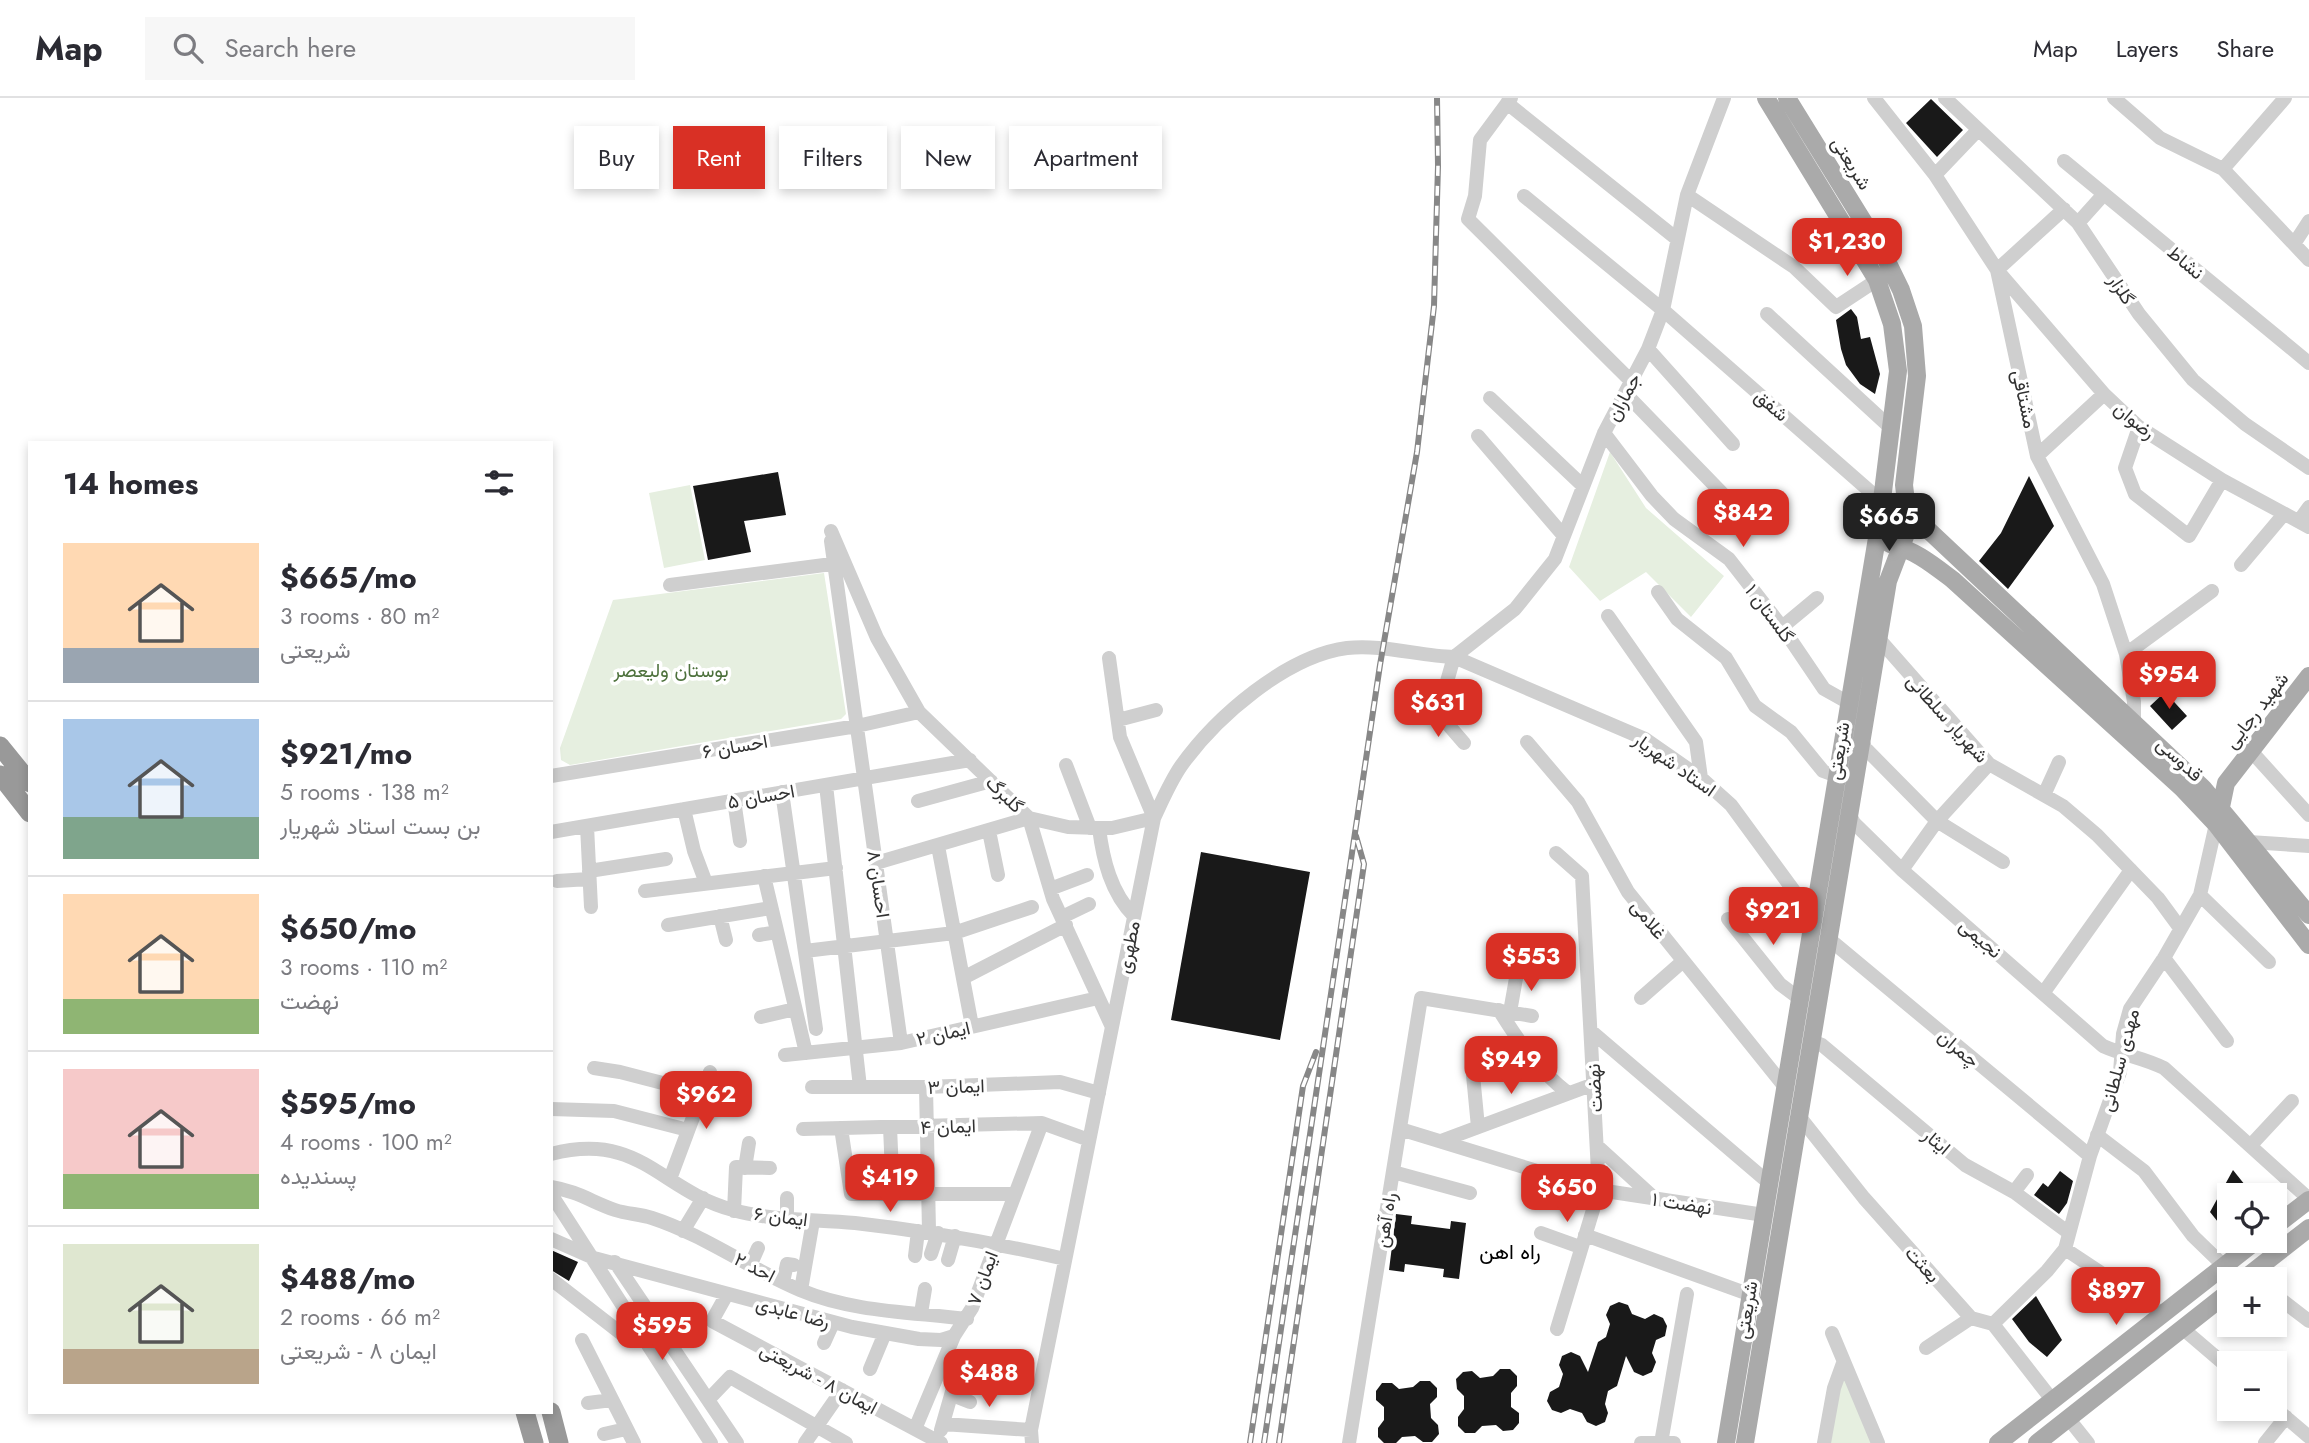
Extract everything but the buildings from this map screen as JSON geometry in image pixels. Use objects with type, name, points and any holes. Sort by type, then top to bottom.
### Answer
[{"type":"highway","points":[[0,746],[28,781]]},
{"type":"highway","points":[[0,775],[28,810]]},
{"type":"highway","points":[[526,1414],[534,1443]]},
{"type":"highway","points":[[552,1414],[559,1443]]},
{"type":"main road","name":"شریعتی","points":[[1745,1443],[1878,638],[1878,532],[1898,359],[1892,324],[1877,279],[1766,98]]},
{"type":"main road","name":"شریعتی","points":[[1726,1443],[1849,703],[1879,579],[1902,546],[1909,526],[1904,485],[1917,359],[1908,309],[1884,256],[1787,98]]},
{"type":"main road","name":"قدوسی","points":[[1908,511],[2203,788],[2218,816],[2309,945]]},
{"type":"main road","name":"قدوسی","points":[[1878,532],[1885,542],[1902,546],[1926,559],[1953,580],[2182,788],[2249,842],[2309,915]]},
{"type":"main road","points":[[1926,559],[1925,548],[1938,541]]},
{"type":"main road","name":"شهید رجایی","points":[[2218,816],[2226,783],[2309,676]]},
{"type":"main road","points":[[2203,788],[2226,783]]},
{"type":"main road","points":[[2287,1216],[2309,1199]]},
{"type":"main road","points":[[2262,1267],[2309,1228]]},
{"type":"main road","points":[[1998,1443],[2241,1253]]},
{"type":"main road","points":[[2037,1443],[2217,1301]]},
{"type":"street","name":"مشتاقی","points":[[1874,98],[1935,175],[1997,270],[2037,456],[2103,584],[2126,653],[2134,702],[2134,722]]},
{"type":"street","name":"گلزار","points":[[1945,98],[2078,223],[2139,314],[2193,380],[2245,424],[2309,468]]},
{"type":"street","points":[[2114,98],[2160,138],[2223,169],[2309,260]]},
{"type":"street","points":[[2223,169],[2283,98]]},
{"type":"street","name":"جماران","points":[[1454,657],[1515,609],[1555,559],[1604,433],[1648,349],[1664,310],[1687,195],[1721,99]]},
{"type":"street","points":[[1677,239],[1509,101],[1480,140],[1475,197],[1468,219],[1628,387],[1750,522]]},
{"type":"street","points":[[1935,175],[1978,130]]},
{"type":"street","name":"نشاط","points":[[2064,161],[2309,363]]},
{"type":"street","points":[[2078,223],[2104,194]]},
{"type":"street","points":[[1687,195],[1794,267],[1836,307],[1877,279]]},
{"type":"street","name":"شفق","points":[[1524,196],[1664,310],[1881,501]]},
{"type":"street","points":[[1997,270],[2064,209]]},
{"type":"street","points":[[2294,244],[2309,221]]},
{"type":"street","name":"رضوان","points":[[1997,270],[2104,394],[2139,427],[2222,480],[2304,524]]},
{"type":"street","points":[[1767,314],[1892,429]]},
{"type":"street","points":[[1648,349],[1733,444]]},
{"type":"street","points":[[2037,456],[2104,394]]},
{"type":"street","points":[[1490,398],[1582,485]]},
{"type":"street","points":[[2139,427],[2125,468],[2135,494],[2189,536],[2222,480]]},
{"type":"street","name":"گلستان ۱","points":[[1604,433],[1659,504],[1674,519],[1729,559],[1782,626],[1824,689],[1849,703]]},
{"type":"street","points":[[1478,436],[1563,535]]},
{"type":"street","points":[[2304,524],[2309,507]]},
{"type":"street","points":[[2241,565],[2284,514]]},
{"type":"street","name":"احسان ۸","points":[[831,531],[832,564],[901,1043]]},
{"type":"street","name":"گلبرگ","points":[[831,531],[877,638],[919,712],[1029,818],[1068,827],[1095,828],[1112,828],[1154,818]]},
{"type":"street","points":[[670,585],[832,564]]},
{"type":"street","points":[[2126,653],[2211,591]]},
{"type":"street","points":[[1658,592],[1677,619],[1726,658],[1755,706],[1791,732],[1824,771],[1837,776]]},
{"type":"street","points":[[1782,626],[1816,598]]},
{"type":"street","points":[[1608,615],[1696,741],[1701,778]]},
{"type":"street","name":"شهریار سلطانی","points":[[1878,638],[1989,764],[2063,806],[2097,835],[2158,898],[2180,928]]},
{"type":"street","name":"مطهری","points":[[1031,1436],[1154,818],[1181,766],[1215,727],[1249,696],[1308,659],[1346,648],[1366,647],[1426,656],[1454,657]]},
{"type":"street","points":[[1454,657],[1438,713],[1464,743]]},
{"type":"street","name":"استاد شهریار","points":[[1454,657],[1645,738],[1701,778],[1731,805],[1805,906],[1815,909]]},
{"type":"street","points":[[1109,658],[1120,737],[1154,818]]},
{"type":"street","points":[[1118,720],[1156,710]]},
{"type":"street","name":"احسان ۶","points":[[553,776],[857,726],[919,712]]},
{"type":"street","points":[[1862,738],[1865,748],[1937,821],[2003,862]]},
{"type":"street","name":"غلامی","points":[[1527,742],[1578,802],[1628,892],[1785,1087]]},
{"type":"street","points":[[2251,751],[2309,815]]},
{"type":"street","name":"احسان ۵","points":[[553,832],[970,761]]},
{"type":"street","points":[[2044,795],[2059,762]]},
{"type":"street","points":[[1902,870],[1937,821],[1989,764]]},
{"type":"street","points":[[1066,765],[1095,828],[1108,872],[1124,905],[1134,916]]},
{"type":"street","points":[[918,800],[991,781]]},
{"type":"street","points":[[826,785],[860,1087]]},
{"type":"street","points":[[782,792],[816,1029]]},
{"type":"street","points":[[734,800],[740,841]]},
{"type":"street","points":[[684,809],[694,851],[706,883]]},
{"type":"street","name":"نجیمی","points":[[1849,814],[1854,823],[1902,870],[2103,1046],[2164,1068],[2309,1199]]},
{"type":"street","name":"مهدی سلطانی","points":[[1993,1324],[2047,1271],[2065,1249],[2090,1156],[2120,1072],[2120,1054],[2130,1009],[2164,958],[2200,895],[2218,816]]},
{"type":"street","points":[[876,863],[1029,818],[1050,889],[1112,1027]]},
{"type":"street","points":[[587,825],[591,907]]},
{"type":"street","points":[[989,831],[998,875]]},
{"type":"street","points":[[2249,842],[2309,846]]},
{"type":"street","points":[[938,846],[972,1026]]},
{"type":"street","name":"نهضت","points":[[1556,853],[1582,876],[1599,1190],[1557,1329]]},
{"type":"street","points":[[557,881],[666,859]]},
{"type":"street","points":[[645,891],[836,868]]},
{"type":"street","points":[[2044,992],[2131,870]]},
{"type":"street","points":[[1050,889],[1087,875]]},
{"type":"street","points":[[764,877],[806,1054]]},
{"type":"street","points":[[2200,895],[2269,962]]},
{"type":"street","points":[[963,978],[1089,904]]},
{"type":"street","points":[[805,951],[954,933],[1032,907]]},
{"type":"street","points":[[668,925],[771,908]]},
{"type":"street","points":[[720,916],[726,940]]},
{"type":"street","points":[[1728,919],[1780,984],[1800,999]]},
{"type":"street","points":[[759,934],[777,932]]},
{"type":"street","name":"چمران","points":[[1829,939],[2090,1156]]},
{"type":"street","points":[[2164,958],[2227,1041]]},
{"type":"street","points":[[1641,998],[1682,962]]},
{"type":"street","points":[[1518,967],[1504,1011],[1526,1053],[1550,1080],[1568,1093]]},
{"type":"street","name":"ایمان ۲","points":[[785,1055],[901,1043],[1098,998]]},
{"type":"street","name":"راه آهن","points":[[1349,1443],[1421,998],[1504,1011]]},
{"type":"street","points":[[761,1017],[795,1009]]},
{"type":"street","points":[[1504,1011],[1532,1016]]},
{"type":"street","points":[[1591,1031],[1769,1183]]},
{"type":"street","name":"ایثار","points":[[1812,1041],[1822,1045],[1965,1165],[2014,1192],[2069,1233]]},
{"type":"street","points":[[594,1068],[620,1072],[705,1095]]},
{"type":"street","points":[[670,1179],[688,1130],[705,1095],[710,1072]]},
{"type":"street","points":[[1473,1075],[1478,1127]]},
{"type":"street","name":"ایمان ۳","points":[[812,1087],[926,1087],[1060,1082],[1099,1093]]},
{"type":"street","points":[[1441,1141],[1594,1084]]},
{"type":"street","points":[[926,1087],[928,1232],[931,1254]]},
{"type":"street","points":[[2251,1145],[2292,1101]]},
{"type":"street","points":[[553,1109],[614,1111],[688,1130]]},
{"type":"street","name":"بعثت","points":[[1799,1116],[1864,1198],[1972,1318]]},
{"type":"street","name":"ایمان ۴","points":[[803,1129],[1042,1123],[1089,1140]]},
{"type":"street","name":"ایمان ۷","points":[[915,1429],[954,1336],[967,1319],[1042,1123]]},
{"type":"street","points":[[890,1127],[893,1196]]},
{"type":"street","points":[[841,1128],[851,1194],[1014,1194]]},
{"type":"street","name":"نهضت ۱","points":[[1400,1129],[1599,1190],[1764,1215]]},
{"type":"street","points":[[2098,1136],[2144,1171],[2193,1236],[2224,1266]]},
{"type":"street","points":[[745,1168],[749,1143]]},
{"type":"street","points":[[1597,1146],[1654,1198]]},
{"type":"street","name":"ایمان ۶","points":[[553,1153],[577,1147],[606,1149],[634,1157],[703,1198],[734,1211],[928,1232],[995,1243],[1065,1259]]},
{"type":"street","points":[[734,1211],[736,1167],[770,1168]]},
{"type":"street","points":[[1393,1172],[1470,1194]]},
{"type":"street","points":[[2014,1192],[2027,1175]]},
{"type":"street","name":"احد ۲","points":[[553,1186],[574,1190],[616,1210],[651,1217],[801,1290],[872,1309],[967,1319]]},
{"type":"street","points":[[553,1197],[711,1443]]},
{"type":"street","points":[[683,1231],[703,1198]]},
{"type":"street","points":[[787,1198],[787,1217]]},
{"type":"street","points":[[801,1290],[813,1220]]},
{"type":"street","points":[[915,1255],[928,1232]]},
{"type":"street","points":[[1541,1233],[1582,1241],[1751,1295]]},
{"type":"street","points":[[948,1260],[955,1236]]},
{"type":"street","name":"رضا عابدی","points":[[553,1240],[594,1258],[833,1323],[941,1340],[954,1336]]},
{"type":"street","points":[[750,1266],[758,1248]]},
{"type":"street","points":[[2065,1249],[2163,1314]]},
{"type":"street","points":[[615,1262],[737,1443]]},
{"type":"street","points":[[783,1282],[787,1264],[794,1265]]},
{"type":"street","points":[[553,1281],[627,1338],[644,1337]]},
{"type":"street","points":[[920,1313],[925,1289]]},
{"type":"street","name":"ایمان ۸ - شریعتی","points":[[727,1294],[712,1321],[939,1442],[962,1357]]},
{"type":"street","points":[[1641,1443],[1666,1442],[1687,1294]]},
{"type":"street","points":[[2287,1305],[2309,1321]]},
{"type":"street","points":[[1926,1348],[1972,1318],[1993,1324],[2053,1401]]},
{"type":"street","points":[[824,1343],[833,1323]]},
{"type":"street","points":[[2182,1328],[2217,1358]]},
{"type":"street","points":[[870,1369],[885,1333]]},
{"type":"street","points":[[1832,1333],[1878,1443]]},
{"type":"street","points":[[582,1340],[634,1443]]},
{"type":"street","points":[[1824,1443],[1834,1388],[1843,1363]]},
{"type":"street","points":[[708,1400],[730,1377],[846,1443]]},
{"type":"street","points":[[805,1443],[842,1390]]},
{"type":"street","points":[[952,1395],[970,1402]]},
{"type":"street","points":[[588,1403],[612,1400]]},
{"type":"street","points":[[2068,1418],[2088,1443]]},
{"type":"street","points":[[2287,1419],[2309,1437]]},
{"type":"street","points":[[2265,1443],[2276,1421]]},
{"type":"street","points":[[943,1424],[1031,1436]]},
{"type":"street","points":[[604,1433],[626,1429]]},
{"type":"green space","points":[[1610,452],[1646,508],[1724,576],[1691,617],[1646,572],[1600,601],[1569,567]]},
{"type":"green space","points":[[690,485],[705,560],[664,568],[649,493]]},
{"type":"green space","name":"بوستان ولیعصر","points":[[824,573],[846,714],[841,719],[570,765],[561,760],[560,748],[613,600]]},
{"type":"green space","points":[[1843,1374],[1872,1443],[1830,1443]]},
{"type":"railway","points":[[1264,1443],[1380,665],[1417,452],[1434,306],[1437,98]]},
{"type":"railway","points":[[1279,1443],[1364,864],[1356,836]]},
{"type":"railway","points":[[1250,1443],[1303,1086],[1316,1052]]},
{"type":"district","name":"راه اهن","points":[[1510,1252]]}]
